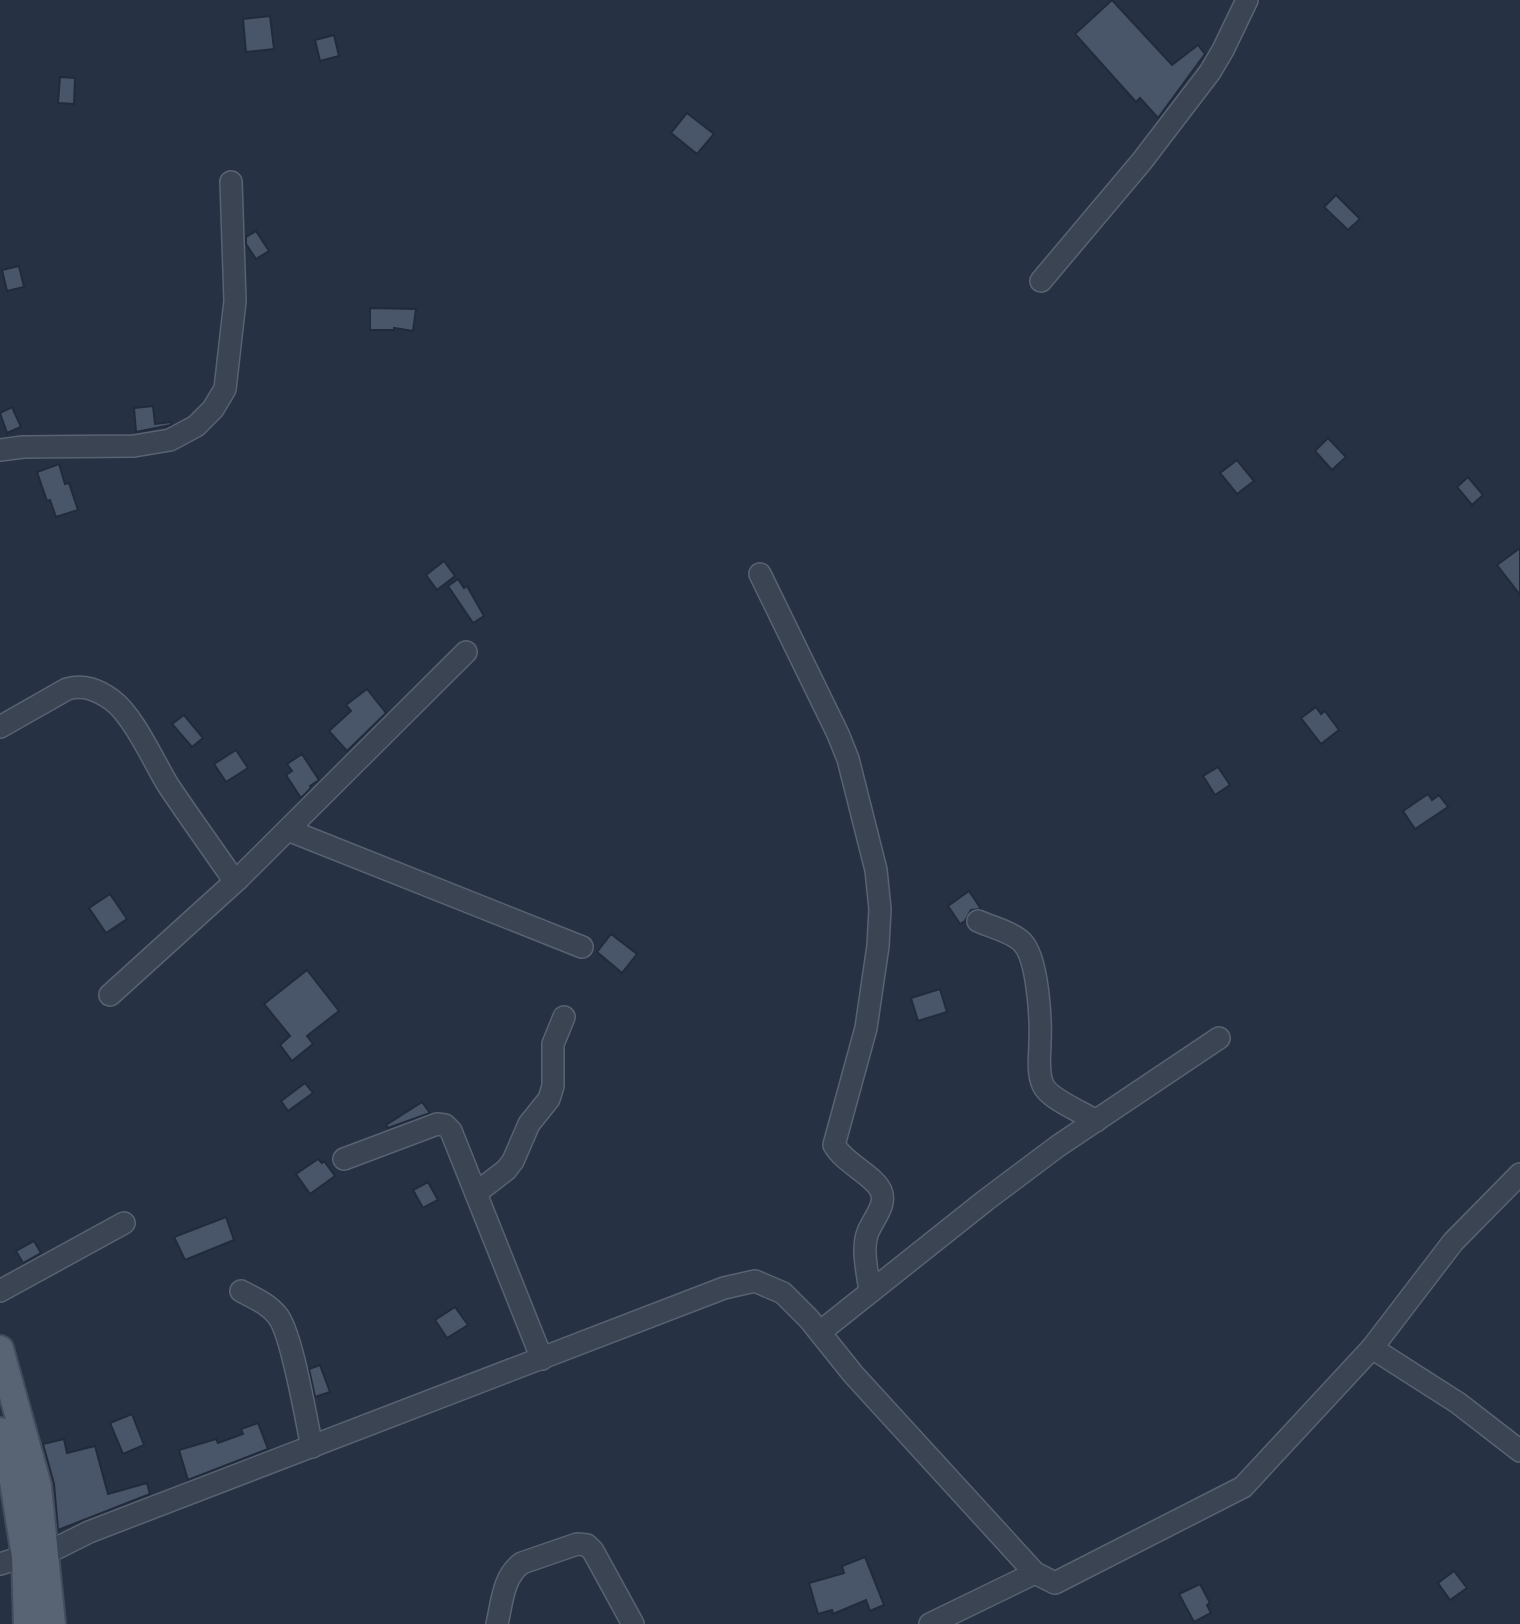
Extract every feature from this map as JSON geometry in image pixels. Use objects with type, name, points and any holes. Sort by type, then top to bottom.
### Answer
[{"type":"main road","points":[[0,1349],[38,1486],[23,1558],[52,1624]]},
{"type":"main road","points":[[0,1432],[13,1481],[23,1558],[27,1624]]},
{"type":"street","points":[[1041,281],[1142,161],[1210,72],[1247,0]]},
{"type":"street","points":[[0,450],[23,447],[134,446],[170,440],[196,426],[213,409],[225,389],[235,301],[231,182]]},
{"type":"street","points":[[760,574],[827,707],[843,746],[876,870],[880,909],[878,946],[866,1028],[834,1144],[840,1155],[878,1186],[883,1194],[881,1206],[865,1242],[870,1292]]},
{"type":"street","points":[[110,995],[238,879],[466,652]]},
{"type":"street","points":[[0,727],[67,689],[78,686],[91,688],[113,701],[124,712],[169,785],[229,873],[238,879]]},
{"type":"street","points":[[288,830],[582,947]]},
{"type":"street","points":[[978,921],[1020,939],[1026,947],[1031,959],[1039,1012],[1039,1073],[1043,1085],[1049,1094],[1096,1121]]},
{"type":"street","points":[[476,1194],[513,1161],[529,1124],[549,1099],[553,1086],[553,1044],[564,1017]]},
{"type":"street","points":[[820,1332],[986,1200],[1219,1038]]},
{"type":"street","points":[[344,1159],[437,1124],[444,1125],[451,1131],[542,1359]]},
{"type":"street","points":[[23,1558],[724,1288],[755,1281],[783,1293],[820,1332],[853,1374],[1035,1573],[1055,1583],[1242,1487],[1371,1348],[1453,1242],[1519,1179]]},
{"type":"street","points":[[0,1290],[124,1223]]},
{"type":"street","points":[[240,1291],[268,1306],[280,1317],[288,1339],[312,1447]]},
{"type":"street","points":[[1371,1348],[1458,1403],[1520,1451]]},
{"type":"street","points":[[497,1624],[508,1576],[514,1569],[522,1563],[577,1544],[587,1545],[593,1551],[633,1624]]},
{"type":"street","points":[[930,1624],[1035,1573]]},
{"type":"building","points":[[1112,0],[1172,65],[1198,45],[1205,54],[1158,118],[1140,98],[1136,102],[1075,34]]},
{"type":"building","points":[[270,16],[274,49],[246,52],[243,19]]},
{"type":"building","points":[[334,35],[339,56],[320,61],[315,40]]},
{"type":"building","points":[[60,77],[75,78],[74,104],[58,103]]},
{"type":"building","points":[[687,113],[714,134],[697,154],[671,133]]},
{"type":"building","points":[[1336,195],[1360,219],[1348,230],[1324,207]]},
{"type":"building","points":[[256,231],[269,251],[256,259],[246,244],[246,237]]},
{"type":"building","points":[[19,266],[24,287],[7,291],[2,270]]},
{"type":"building","points":[[370,308],[416,309],[413,331],[394,328],[370,330]]},
{"type":"building","points":[[153,406],[155,424],[171,422],[171,425],[136,432],[134,408]]},
{"type":"building","points":[[12,407],[21,427],[7,433],[0,413]]},
{"type":"building","points":[[1328,438],[1346,457],[1332,470],[1315,451]]},
{"type":"building","points":[[1237,460],[1254,481],[1237,494],[1220,473]]},
{"type":"building","points":[[59,464],[78,510],[56,517],[37,472]]},
{"type":"building","points":[[1468,477],[1483,495],[1472,505],[1457,487]]},
{"type":"building","points":[[1520,548],[1520,595],[1497,565]]},
{"type":"building","points":[[444,561],[455,576],[437,590],[426,575]]},
{"type":"building","points":[[458,579],[464,588],[467,586],[484,616],[473,623],[448,586]]},
{"type":"building","points":[[367,689],[386,713],[347,751],[329,731],[351,711],[346,705]]},
{"type":"building","points":[[1316,707],[1321,714],[1325,711],[1339,730],[1321,744],[1301,718]]},
{"type":"building","points":[[184,715],[203,738],[192,747],[172,724]]},
{"type":"building","points":[[236,750],[248,768],[226,782],[214,764]]},
{"type":"building","points":[[302,754],[319,780],[310,786],[301,798],[286,775],[292,771],[287,764]]},
{"type":"building","points":[[1218,767],[1230,785],[1215,795],[1203,776]]},
{"type":"building","points":[[1428,794],[1432,800],[1439,795],[1448,807],[1415,829],[1403,811]]},
{"type":"building","points":[[969,891],[981,909],[971,910],[960,924],[948,906]]},
{"type":"building","points":[[110,894],[127,919],[106,933],[89,908]]},
{"type":"building","points":[[611,934],[637,954],[622,973],[597,952]]},
{"type":"building","points":[[307,970],[339,1011],[307,1036],[313,1044],[292,1061],[280,1045],[290,1036],[264,1004]]},
{"type":"building","points":[[940,989],[947,1012],[918,1021],[911,998]]},
{"type":"building","points":[[305,1083],[313,1093],[288,1111],[281,1101]]},
{"type":"building","points":[[422,1102],[430,1113],[388,1128],[386,1125]]},
{"type":"building","points":[[318,1159],[322,1163],[324,1161],[335,1176],[310,1194],[296,1174]]},
{"type":"building","points":[[428,1182],[438,1200],[423,1208],[413,1190]]},
{"type":"building","points":[[226,1217],[234,1240],[185,1260],[174,1237]]},
{"type":"building","points":[[34,1241],[41,1253],[23,1263],[16,1251]]},
{"type":"building","points":[[455,1307],[468,1325],[447,1338],[435,1320]]},
{"type":"building","points":[[320,1365],[330,1392],[315,1397],[309,1369]]},
{"type":"building","points":[[132,1414],[144,1445],[123,1454],[110,1423]]},
{"type":"building","points":[[258,1423],[268,1449],[188,1480],[179,1450],[216,1439],[218,1443],[243,1434],[241,1429]]},
{"type":"building","points":[[64,1439],[67,1453],[95,1446],[108,1494],[147,1483],[150,1494],[58,1530],[54,1484],[43,1444]]},
{"type":"building","points":[[865,1557],[884,1605],[870,1611],[866,1600],[833,1614],[832,1610],[818,1614],[809,1583],[844,1573],[842,1566]]},
{"type":"building","points":[[1454,1571],[1467,1588],[1450,1600],[1438,1583]]},
{"type":"building","points":[[1200,1584],[1210,1603],[1207,1605],[1211,1613],[1194,1622],[1179,1594]]}]
